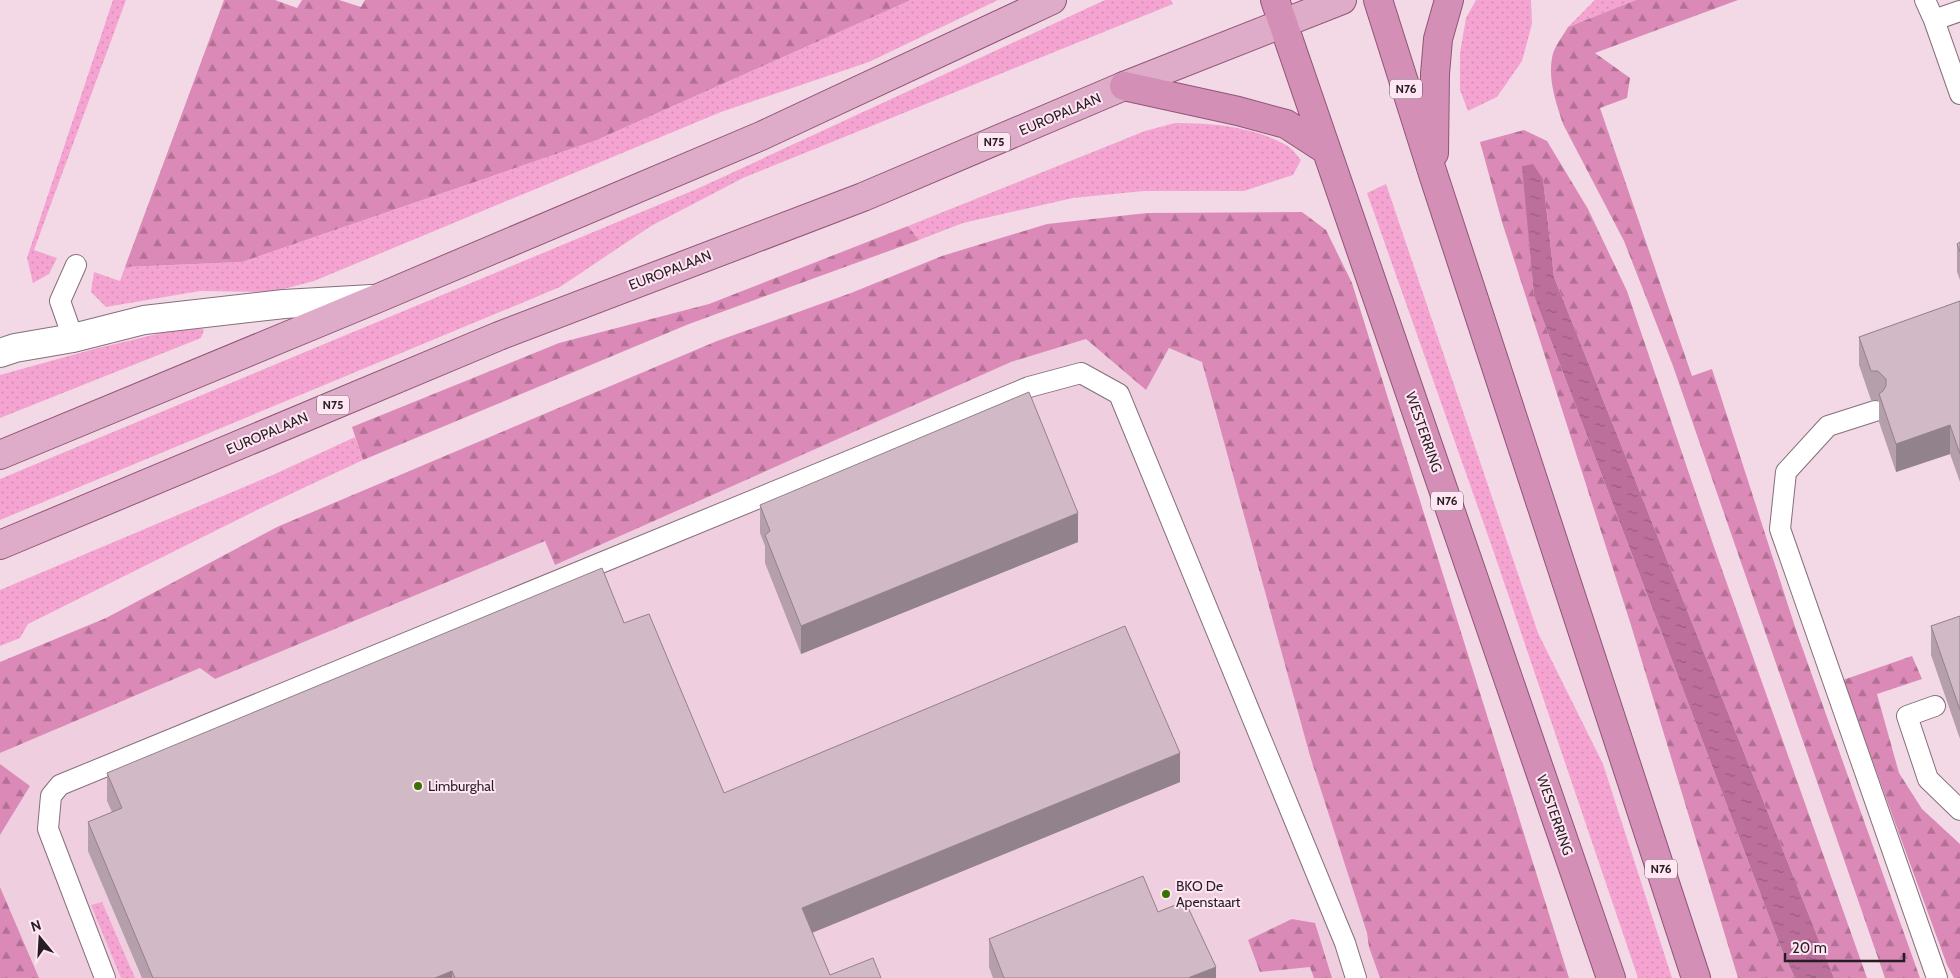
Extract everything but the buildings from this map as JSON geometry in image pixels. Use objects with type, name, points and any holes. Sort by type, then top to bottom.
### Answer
[{"type":"highway","name":"N76","points":[[1378,0],[1696,978]]},
{"type":"highway","points":[[1434,177],[1435,74],[1438,39],[1449,0]]},
{"type":"highway","name":"WESTERRING","points":[[1279,12],[1611,978]]},
{"type":"highway","points":[[1124,86],[1286,124],[1326,150]]},
{"type":"main road","points":[[0,455],[761,136],[1052,0]]},
{"type":"main road","name":"EUROPALAAN","points":[[0,545],[499,336],[863,197],[1124,86],[1279,12],[1342,0]]},
{"type":"street","points":[[0,353],[15,348],[73,338],[144,320],[284,304],[376,299]]},
{"type":"lane","points":[[1925,0],[1960,94]]},
{"type":"lane","points":[[1934,20],[1960,11]]},
{"type":"lane","points":[[73,338],[60,301],[76,265]]},
{"type":"lane","points":[[105,978],[48,829],[51,796],[60,785],[1029,388],[1081,373],[1119,394],[1345,943],[1356,978]]},
{"type":"lane","points":[[1875,411],[1828,426],[1786,472],[1780,528],[1937,978]]},
{"type":"lane","points":[[1935,706],[1907,716],[1928,779],[1960,810]]},
{"type":"shaded area","points":[[113,0],[126,0],[34,250],[57,258],[49,274],[33,283],[27,258]]},
{"type":"shaded area","points":[[911,0],[998,0],[869,62],[721,112],[314,281],[272,292],[200,291],[106,307],[91,292],[94,272],[120,281],[125,267],[242,262],[597,140]]},
{"type":"shaded area","points":[[1105,0],[1171,0],[1173,4],[743,178],[651,226],[560,287],[0,520],[0,479],[699,188]]},
{"type":"shaded area","points":[[1476,0],[1531,0],[1532,24],[1522,61],[1497,97],[1468,111],[1460,90],[1460,53],[1466,18]]},
{"type":"shaded area","points":[[1595,0],[1636,0],[1568,27]]},
{"type":"shaded area","points":[[1175,123],[1217,125],[1245,129],[1287,145],[1301,160],[1293,175],[1244,191],[1144,191],[1073,198],[963,223],[919,240],[908,226],[1145,131]]},
{"type":"shaded area","points":[[1386,184],[1538,633],[1603,764],[1672,978],[1638,978],[1492,547],[1367,193]]},
{"type":"shaded area","points":[[195,325],[204,330],[201,338],[0,418],[0,375],[94,349]]},
{"type":"shaded area","points":[[1086,339],[1146,390],[1169,348],[1202,362],[1310,756],[1380,978],[39,978],[0,887],[0,835],[30,786],[0,764],[0,753],[200,668],[215,679],[546,541],[555,565],[1011,362]]},
{"type":"shaded area","points":[[355,437],[363,460],[263,507],[28,624],[20,638],[0,646],[0,590],[275,474]]},
{"type":"shaded area","points":[[102,902],[135,978],[121,978],[91,905]]},
{"type":"green space","points":[[224,0],[275,0],[297,8],[302,0],[339,0],[361,7],[365,0],[911,0],[597,140],[242,262],[125,267]]},
{"type":"green space","points":[[1636,0],[1738,0],[1595,53],[1630,78],[1627,98],[1600,108],[1692,376],[1712,369],[1797,633],[1920,978],[1885,978],[1673,366],[1624,241],[1563,124],[1553,91],[1551,75],[1552,58],[1556,46],[1568,27]]},
{"type":"green space","points":[[1524,130],[1547,141],[1588,209],[1627,291],[1714,547],[1867,978],[1834,978],[1554,277],[1543,179],[1523,166],[1534,296],[1781,948],[1795,978],[1738,978],[1630,622],[1502,222],[1480,142]]},
{"type":"green space","points":[[1302,212],[1326,230],[1352,283],[1569,978],[1380,978],[1310,756],[1202,362],[1169,348],[1146,390],[1086,339],[1011,362],[555,565],[545,541],[215,679],[200,668],[0,753],[0,662],[106,618],[277,527],[717,341],[851,293],[942,256],[1047,224],[1147,213]]},
{"type":"green space","points":[[908,226],[919,240],[689,324],[363,460],[352,427],[559,343],[709,304]]},
{"type":"green space","points":[[1912,656],[1922,679],[1877,694],[1899,773],[1922,809],[1960,844],[1960,978],[1954,978],[1947,965],[1843,680]]},
{"type":"green space","points":[[0,764],[30,786],[0,835]]},
{"type":"green space","points":[[0,887],[39,978],[0,978]]},
{"type":"green space","points":[[1292,919],[1315,923],[1332,978],[1314,978],[1310,967],[1260,972],[1248,940]]},
{"type":"water","points":[[1533,164],[1543,179],[1554,277],[1834,978],[1795,978],[1781,948],[1534,296],[1522,166]]},
{"type":"place","name":"Limburghal","points":[[418,786]]},
{"type":"place","name":"BKO De Apenstaart","points":[[1166,894]]}]
